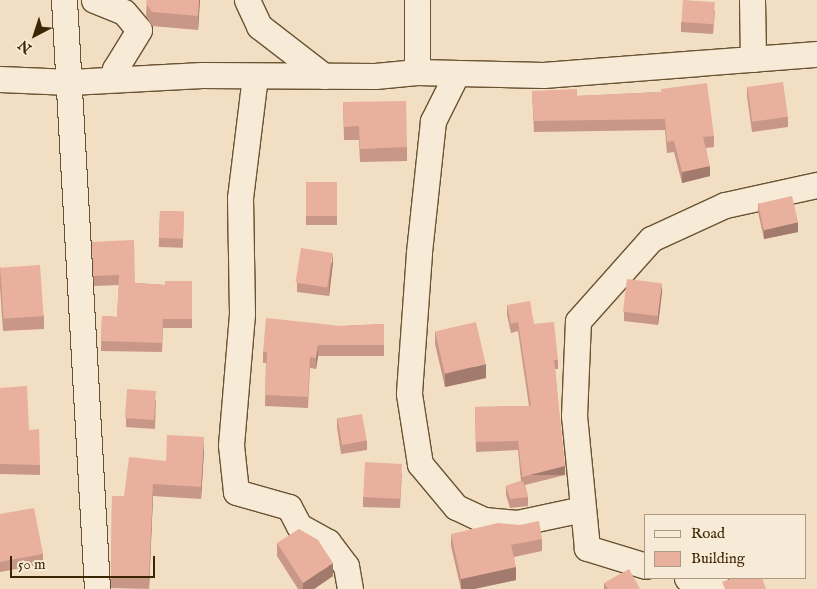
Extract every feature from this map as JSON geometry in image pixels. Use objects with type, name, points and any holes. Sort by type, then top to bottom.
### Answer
[{"type":"street","points":[[64,0],[98,589]]},
{"type":"street","points":[[94,0],[124,12],[139,30],[115,69],[120,79]]},
{"type":"street","points":[[248,0],[259,26],[324,76]]},
{"type":"street","points":[[417,0],[417,72]]},
{"type":"street","points":[[752,0],[753,59]]},
{"type":"street","points":[[0,79],[70,82],[120,79],[324,76],[417,72],[543,75],[817,54]]},
{"type":"street","points":[[457,73],[433,121],[419,253],[409,394],[420,464],[456,507],[484,520],[517,523],[583,509]]},
{"type":"street","points":[[255,76],[240,198],[242,314],[231,445],[236,492],[289,507],[299,526],[328,542],[346,566],[350,589]]},
{"type":"street","points":[[644,565],[587,548],[574,416],[578,321],[651,240],[725,205],[817,185]]},
{"type":"street","points":[[693,579],[716,583],[708,589]]},
{"type":"building","points":[[147,0],[199,0],[198,16],[152,12],[146,3]]},
{"type":"building","points":[[683,0],[715,2],[713,24],[681,22]]},
{"type":"building","points":[[783,82],[788,117],[752,122],[747,87]]},
{"type":"building","points":[[707,83],[714,136],[703,137],[710,166],[682,172],[674,141],[667,142],[665,119],[534,121],[532,91],[577,89],[577,96],[661,92],[661,89]]},
{"type":"building","points":[[406,101],[407,147],[360,149],[359,126],[344,127],[343,102]]},
{"type":"building","points":[[306,182],[337,182],[337,216],[306,216]]},
{"type":"building","points":[[792,196],[798,222],[764,230],[758,204]]},
{"type":"building","points":[[160,211],[184,212],[183,239],[159,238]]},
{"type":"building","points":[[134,240],[135,283],[165,285],[165,281],[192,281],[192,319],[163,319],[162,343],[101,341],[102,316],[117,317],[119,275],[94,276],[92,242]]},
{"type":"building","points":[[301,248],[333,253],[327,288],[296,283]]},
{"type":"building","points":[[40,265],[44,316],[4,319],[0,268]]},
{"type":"building","points":[[627,279],[662,283],[658,316],[623,312]]},
{"type":"building","points":[[530,301],[534,324],[554,322],[558,360],[554,360],[565,466],[522,477],[518,441],[476,442],[475,407],[531,406],[518,322],[511,324],[507,305]]},
{"type":"building","points":[[266,318],[341,326],[384,324],[384,345],[318,345],[316,358],[310,357],[308,397],[265,395],[267,352],[263,352]]},
{"type":"building","points":[[476,322],[486,364],[445,373],[435,331]]},
{"type":"building","points":[[27,386],[29,430],[39,429],[40,465],[0,464],[0,388]]},
{"type":"building","points":[[127,389],[156,391],[154,420],[125,418]]},
{"type":"building","points":[[362,414],[367,441],[342,445],[337,418]]},
{"type":"building","points":[[167,435],[204,437],[201,487],[153,484],[149,578],[111,576],[112,496],[124,496],[129,457],[166,461]]},
{"type":"building","points":[[365,462],[402,464],[400,499],[363,497]]},
{"type":"building","points":[[523,481],[528,497],[510,499],[506,486]]},
{"type":"building","points":[[34,508],[43,554],[0,562],[0,514]]},
{"type":"building","points":[[539,521],[542,539],[511,545],[516,567],[461,579],[451,534],[498,523],[520,525]]},
{"type":"building","points":[[299,529],[318,540],[333,563],[303,583],[277,543]]},
{"type":"building","points":[[629,569],[640,589],[608,589],[604,583]]},
{"type":"building","points":[[730,579],[762,579],[766,589],[725,589],[722,582]]}]
